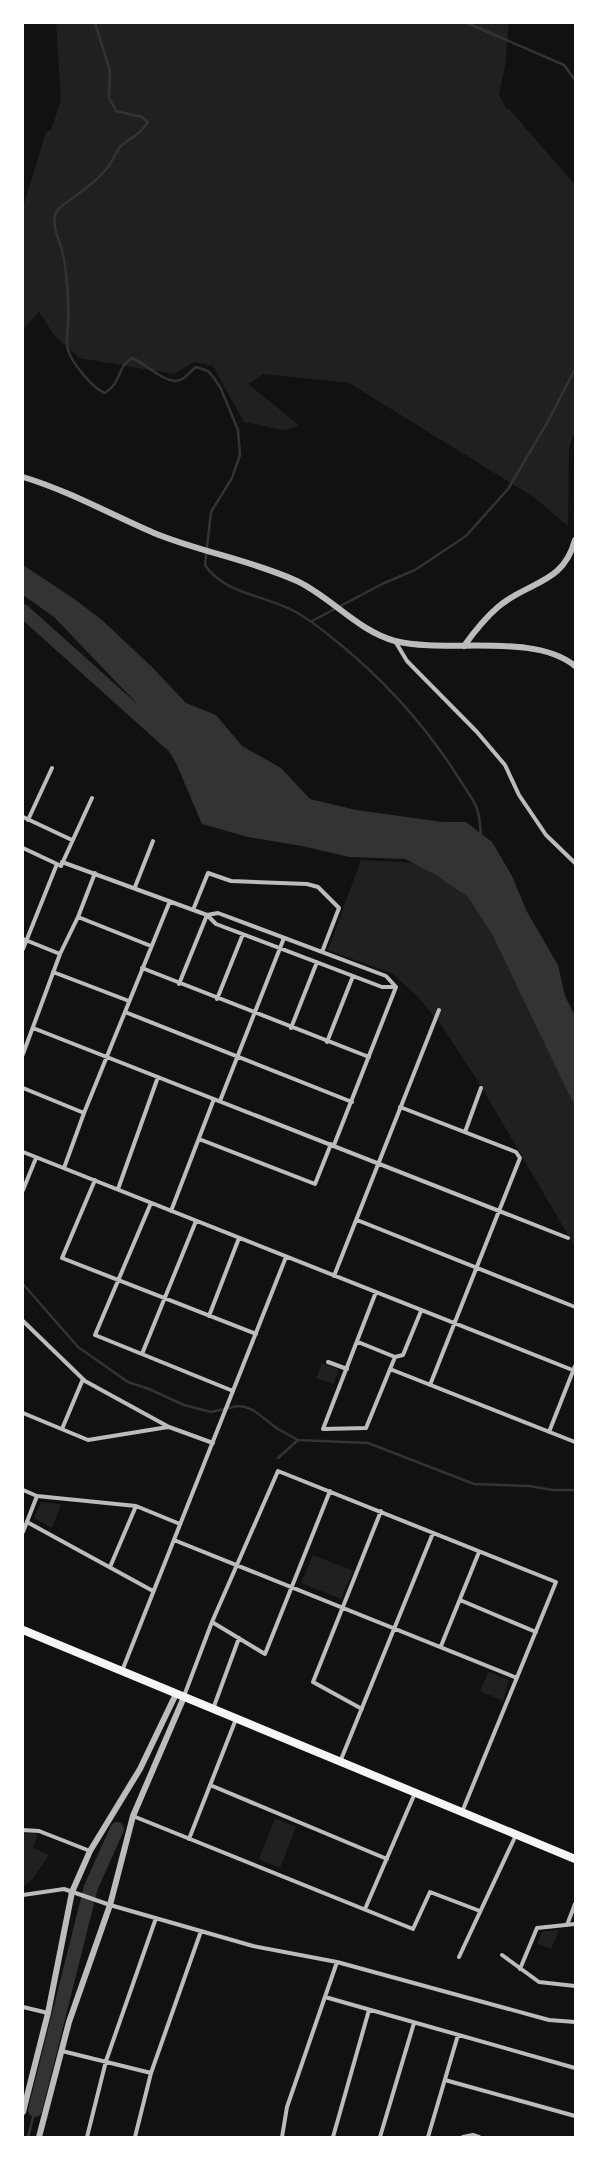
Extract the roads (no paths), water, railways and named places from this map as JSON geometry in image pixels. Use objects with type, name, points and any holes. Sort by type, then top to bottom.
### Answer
[{"type":"highway","points":[[23,1630],[575,1859]]},
{"type":"street","points":[[23,477],[52,486],[153,533],[299,582],[378,634],[395,641],[435,646],[527,648],[554,654],[575,666]]},
{"type":"street","points":[[464,646],[479,627],[499,606],[559,570],[571,556],[575,540]]},
{"type":"street","points":[[395,641],[406,661],[477,732],[505,765],[519,795],[546,835],[575,863]]},
{"type":"street","points":[[28,820],[52,768]]},
{"type":"street","points":[[23,849],[60,866],[92,798]]},
{"type":"street","points":[[23,817],[72,840]]},
{"type":"street","points":[[135,887],[153,840]]},
{"type":"street","points":[[62,862],[135,887],[207,915],[216,924],[353,976],[382,986],[396,987]]},
{"type":"street","points":[[23,948],[57,864]]},
{"type":"street","points":[[23,1054],[25,1042],[33,1028],[60,954],[78,917],[94,873]]},
{"type":"street","points":[[193,910],[208,873],[231,881],[307,884],[318,887],[339,908],[322,952]]},
{"type":"street","points":[[64,1168],[124,1012],[170,901]]},
{"type":"street","points":[[207,915],[218,913],[386,976],[396,987]]},
{"type":"street","points":[[179,984],[207,915]]},
{"type":"street","points":[[78,917],[151,946]]},
{"type":"street","points":[[217,999],[243,934]]},
{"type":"street","points":[[220,1101],[284,938]]},
{"type":"street","points":[[25,940],[60,954]]},
{"type":"street","points":[[291,1028],[317,962]]},
{"type":"street","points":[[142,968],[217,999],[369,1057]]},
{"type":"street","points":[[53,972],[129,1001]]},
{"type":"street","points":[[327,1042],[353,976]]},
{"type":"street","points":[[198,1139],[315,1184],[352,1102],[396,987]]},
{"type":"street","points":[[334,1276],[439,1010]]},
{"type":"street","points":[[124,1012],[352,1102]]},
{"type":"street","points":[[33,1028],[568,1238]]},
{"type":"street","points":[[118,1189],[158,1077]]},
{"type":"street","points":[[23,1088],[84,1113]]},
{"type":"street","points":[[465,1132],[481,1088]]},
{"type":"street","points":[[171,1211],[214,1099]]},
{"type":"street","points":[[400,1107],[516,1152],[520,1158],[430,1384]]},
{"type":"street","points":[[23,1152],[421,1311],[574,1369],[549,1432]]},
{"type":"street","points":[[23,1190],[36,1158]]},
{"type":"street","points":[[95,1180],[62,1258],[256,1334]]},
{"type":"street","points":[[151,1203],[95,1335],[233,1391]]},
{"type":"street","points":[[357,1220],[575,1307]]},
{"type":"street","points":[[142,1354],[196,1221]]},
{"type":"street","points":[[209,1316],[239,1238]]},
{"type":"street","points":[[122,1671],[286,1257]]},
{"type":"street","points":[[376,1292],[358,1342],[323,1429],[366,1428],[395,1356]]},
{"type":"street","points":[[358,1342],[399,1357],[403,1355],[421,1311]]},
{"type":"street","points":[[23,1321],[83,1379],[169,1427],[213,1443]]},
{"type":"street","points":[[328,1362],[347,1369]]},
{"type":"street","points":[[390,1369],[575,1442]]},
{"type":"street","points":[[62,1429],[83,1379]]},
{"type":"street","points":[[23,1413],[88,1440],[169,1427]]},
{"type":"street","points":[[39,2137],[69,2022],[110,1905],[133,1816],[180,1695],[278,1471],[556,1582],[462,1812]]},
{"type":"street","points":[[23,1490],[37,1496],[136,1506],[180,1524]]},
{"type":"street","points":[[212,1622],[266,1654],[330,1491]]},
{"type":"street","points":[[23,1532],[37,1496]]},
{"type":"street","points":[[110,1567],[136,1506]]},
{"type":"street","points":[[362,1709],[313,1682],[380,1511]]},
{"type":"street","points":[[27,1522],[154,1591]]},
{"type":"street","points":[[340,1762],[396,1629],[433,1533]]},
{"type":"street","points":[[174,1540],[441,1646],[516,1678]]},
{"type":"street","points":[[441,1646],[479,1552]]},
{"type":"street","points":[[460,1600],[536,1632]]},
{"type":"street","points":[[213,1709],[239,1638]]},
{"type":"street","points":[[23,2112],[48,2013],[74,1893],[90,1851],[140,1769],[180,1695]]},
{"type":"street","points":[[189,1839],[237,1719]]},
{"type":"street","points":[[210,1785],[387,1859]]},
{"type":"street","points":[[365,1909],[415,1793]]},
{"type":"street","points":[[133,1816],[413,1929],[430,1892],[480,1911]]},
{"type":"street","points":[[23,1830],[39,1831],[90,1851]]},
{"type":"street","points":[[459,1957],[516,1835]]},
{"type":"street","points":[[23,1896],[64,1889],[103,1903],[253,1946],[337,1962],[549,2020],[575,2022]]},
{"type":"street","points":[[567,1925],[575,1904]]},
{"type":"street","points":[[87,2137],[106,2061],[156,1918]]},
{"type":"street","points":[[520,1969],[537,1928],[575,1924]]},
{"type":"street","points":[[135,2137],[151,2073],[201,1931]]},
{"type":"street","points":[[502,1955],[539,1982],[575,1986]]},
{"type":"street","points":[[282,2137],[287,2107],[337,1962]]},
{"type":"street","points":[[324,1997],[575,2068]]},
{"type":"street","points":[[23,2006],[48,2013]]},
{"type":"street","points":[[333,2137],[369,2010]]},
{"type":"street","points":[[380,2137],[414,2023]]},
{"type":"street","points":[[428,2137],[458,2035]]},
{"type":"street","points":[[62,2051],[151,2073]]},
{"type":"street","points":[[445,2080],[575,2116]]},
{"type":"street","points":[[463,2137],[473,2135],[479,2137]]},
{"type":"waterway","points":[[95,23],[110,71],[109,98],[116,111],[142,117],[148,122],[145,127],[121,146],[103,173],[58,209],[55,215],[54,221],[56,234],[63,253],[68,291],[67,344],[70,355],[78,368],[89,381],[100,391],[105,393],[115,384],[121,370],[132,358],[157,374],[170,380],[176,381],[182,379],[196,367],[208,371],[214,378],[221,389],[238,430],[240,455],[232,478],[211,512],[205,565],[222,582],[233,588],[281,605],[305,617],[341,645],[374,675],[406,708],[448,761],[476,805],[479,815],[481,836]]},
{"type":"waterway","points":[[467,23],[564,65],[575,80]]},
{"type":"waterway","points":[[312,621],[382,584],[415,570],[466,536],[508,489],[547,423],[575,369]]},
{"type":"waterway","points":[[23,611],[170,743]]},
{"type":"waterway","points":[[23,1284],[78,1347],[128,1382],[149,1389],[184,1405],[211,1412],[238,1406],[245,1407],[253,1410],[278,1429],[298,1440],[368,1443],[474,1484],[529,1486],[552,1490],[575,1490]]},
{"type":"waterway","points":[[278,1458],[298,1440]]},
{"type":"waterway","points":[[35,2110],[91,1887],[117,1829]]},
{"type":"waterway","points":[[28,2137],[35,2110]]}]
